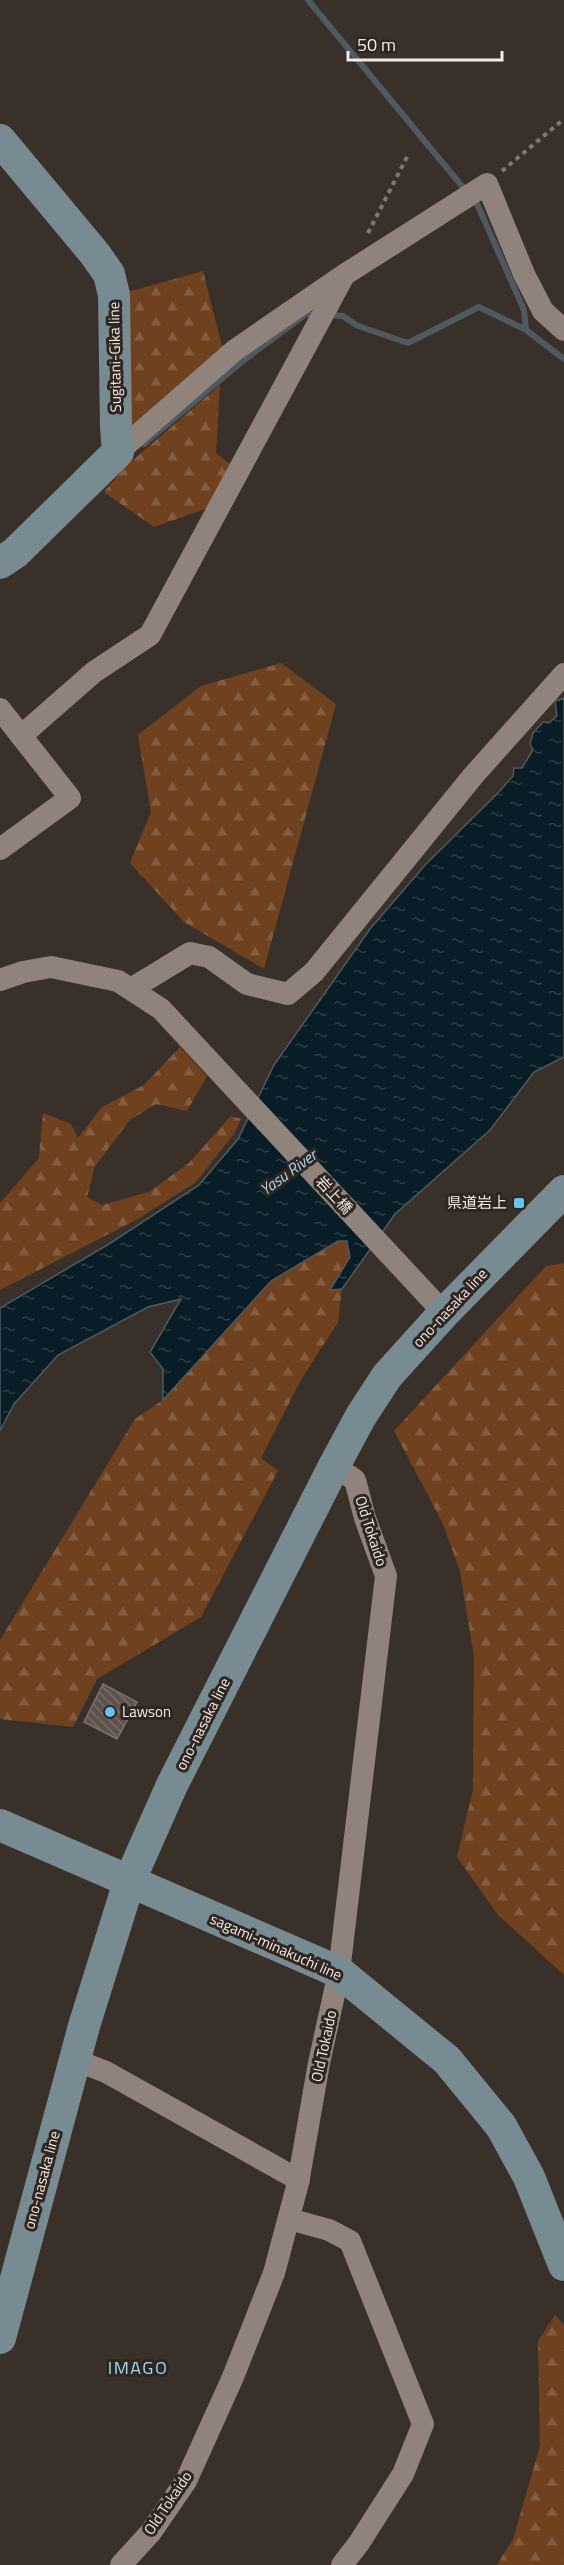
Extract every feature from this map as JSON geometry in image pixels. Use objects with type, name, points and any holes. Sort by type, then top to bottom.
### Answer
[{"type":"main road","name":"Sugitani-Gika line","points":[[0,140],[109,274],[114,294],[118,452]]},
{"type":"main road","points":[[0,563],[15,553],[118,452]]},
{"type":"main road","name":"ono-nasaka line","points":[[0,2338],[75,2060],[129,1882],[172,1785],[334,1466],[361,1416],[387,1376],[444,1313],[564,1191]]},
{"type":"main road","name":"sagami-minakuchi line","points":[[0,1825],[339,1972],[447,2060],[501,2126],[529,2177],[564,2265]]},
{"type":"street","points":[[118,452],[236,350],[344,275],[487,184],[524,274],[543,312],[564,330]]},
{"type":"street","points":[[21,736],[94,672],[150,634],[344,275]]},
{"type":"street","points":[[131,989],[190,953],[209,957],[246,984],[288,994],[314,972],[472,776],[564,674]]},
{"type":"street","points":[[0,709],[70,798],[0,849]]},
{"type":"street","name":"岩上橋","points":[[0,980],[23,972],[51,967],[118,981],[161,1009],[444,1313]]},
{"type":"street","name":"Old Tokaido","points":[[120,2565],[151,2532],[186,2481],[233,2377],[270,2283],[299,2180],[339,1972],[386,1576],[365,1518],[355,1480],[334,1466]]},
{"type":"street","points":[[75,2060],[106,2072],[299,2180]]},
{"type":"street","points":[[289,2219],[329,2230],[350,2241],[423,2424],[403,2474],[359,2543],[342,2565]]},
{"type":"path","points":[[487,184],[564,119]]},
{"type":"path","points":[[365,240],[407,157]]},
{"type":"green space","points":[[203,271],[223,350],[130,427],[124,293]]},
{"type":"green space","points":[[220,385],[216,453],[234,467],[208,508],[154,527],[104,492],[126,466]]},
{"type":"green space","points":[[281,663],[336,704],[264,969],[184,922],[130,863],[151,812],[138,735],[201,686]]},
{"type":"green space","points":[[180,1047],[207,1076],[187,1111],[156,1104],[130,1120],[95,1166],[87,1197],[102,1205],[149,1192],[190,1162],[231,1116],[241,1119],[233,1135],[195,1183],[136,1220],[0,1290],[0,1203],[39,1158],[43,1113],[71,1124],[78,1138],[102,1107],[144,1085]]},
{"type":"green space","points":[[338,1241],[347,1241],[350,1257],[330,1289],[342,1289],[338,1322],[301,1380],[261,1458],[278,1471],[201,1617],[97,1679],[73,1727],[0,1719],[0,1640],[135,1419],[163,1400],[271,1281]]},
{"type":"green space","points":[[564,1263],[564,1975],[498,1915],[457,1857],[473,1790],[474,1657],[460,1571],[442,1522],[394,1431],[546,1266]]},
{"type":"green space","points":[[555,2315],[564,2325],[564,2565],[497,2565],[513,2539],[540,2446],[538,2341]]},
{"type":"water","name":"Yasu River","points":[[564,698],[564,1057],[534,1072],[490,1130],[395,1214],[342,1289],[330,1290],[350,1257],[347,1241],[338,1241],[271,1281],[163,1400],[163,1369],[150,1352],[181,1299],[148,1307],[58,1355],[14,1404],[0,1431],[0,1308],[109,1244],[199,1185],[238,1139],[274,1065],[370,929],[426,864],[498,793],[513,776],[514,768],[522,768],[533,750],[530,744],[533,733],[543,722],[549,723],[557,716],[555,701]]},
{"type":"building","name":"Lawson","points":[[103,1684],[137,1702],[117,1739],[84,1722]]},
{"type":"waterway","points":[[308,0],[466,191]]},
{"type":"waterway","points":[[473,199],[524,310],[526,330],[564,359]]},
{"type":"waterway","points":[[327,315],[343,316],[358,326],[408,343],[479,307],[526,330]]},
{"type":"waterway","points":[[144,444],[244,360],[306,314],[316,315]]},
{"type":"place","name":"県道岩上","points":[[519,1203]]},
{"type":"place","name":"Lawson","points":[[110,1712]]},
{"type":"district","name":"IMAGO","points":[[138,2368]]}]
